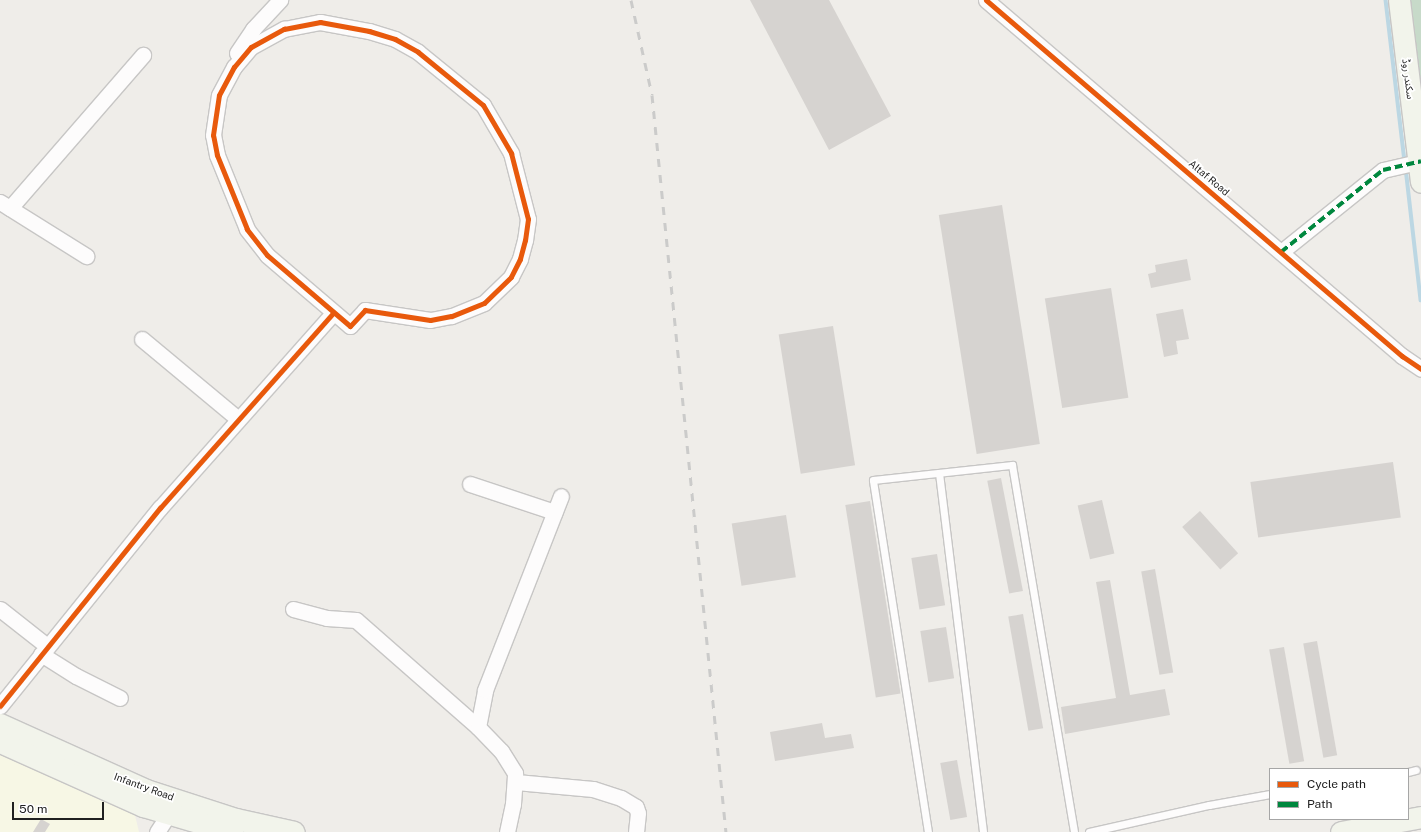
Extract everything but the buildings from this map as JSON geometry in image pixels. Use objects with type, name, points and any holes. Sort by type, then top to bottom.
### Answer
[{"type":"main road","name":"سکندر روڈ","points":[[1398,0],[1420,161],[1421,182]]},
{"type":"main road","name":"Infantry Road","points":[[0,724],[146,790],[236,819],[294,832]]},
{"type":"main road","name":"Infantry Road","points":[[0,742],[162,824],[232,832]]},
{"type":"main road","points":[[1341,832],[1420,826]]},
{"type":"street","points":[[228,76],[226,74],[228,69],[253,30],[280,0]]},
{"type":"street","name":"Altaf Road","points":[[986,0],[1281,252],[1420,368]]},
{"type":"street","points":[[320,22],[369,30],[395,38],[440,68],[483,105],[511,153],[528,218],[525,240],[520,259],[511,277],[484,303],[451,316],[430,320],[365,310],[350,326],[333,313],[268,255],[247,229],[234,201],[218,155],[214,135],[219,95],[228,76],[251,47],[284,29],[320,22]]},
{"type":"street","points":[[86,256],[5,205],[143,55]]},
{"type":"street","points":[[1281,252],[1383,170],[1394,166],[1420,161]]},
{"type":"street","points":[[0,706],[160,508],[333,313]]},
{"type":"street","points":[[142,339],[238,419]]},
{"type":"street","points":[[470,484],[554,512]]},
{"type":"street","points":[[478,727],[485,690],[561,496]]},
{"type":"street","points":[[0,609],[44,650],[76,676],[120,698]]},
{"type":"street","points":[[293,609],[327,618],[356,620],[478,727],[509,761],[516,782],[507,832]]},
{"type":"street","points":[[516,782],[593,790],[621,798],[636,808],[638,813],[636,832]]},
{"type":"lane","points":[[928,832],[873,480],[1012,465],[1074,832]]},
{"type":"lane","points":[[939,473],[983,832]]},
{"type":"lane","points":[[1409,772],[1416,770]]},
{"type":"lane","points":[[1089,832],[1209,805],[1269,794]]},
{"type":"shaded area","points":[[1398,0],[1421,0],[1421,156]]},
{"type":"shaded area","points":[[0,753],[134,811],[139,832],[0,832]]},
{"type":"waterway","points":[[1386,0],[1405,162]]},
{"type":"waterway","points":[[1406,168],[1421,300]]},
{"type":"railway","points":[[631,0],[652,95],[726,832]]},
{"type":"marked path","points":[[1281,252],[1383,170],[1421,161]]},
{"type":"cycle path","points":[[986,0],[1402,356],[1421,369]]},
{"type":"cycle path","points":[[320,22],[369,31],[395,39],[418,52],[483,105],[511,153],[528,219],[520,259],[511,277],[484,303],[451,316],[430,320],[365,310],[350,326],[267,255],[247,229],[217,155],[213,135],[219,95],[234,67],[251,47],[284,29],[320,22]]},
{"type":"cycle path","points":[[0,706],[160,508],[333,313]]}]
